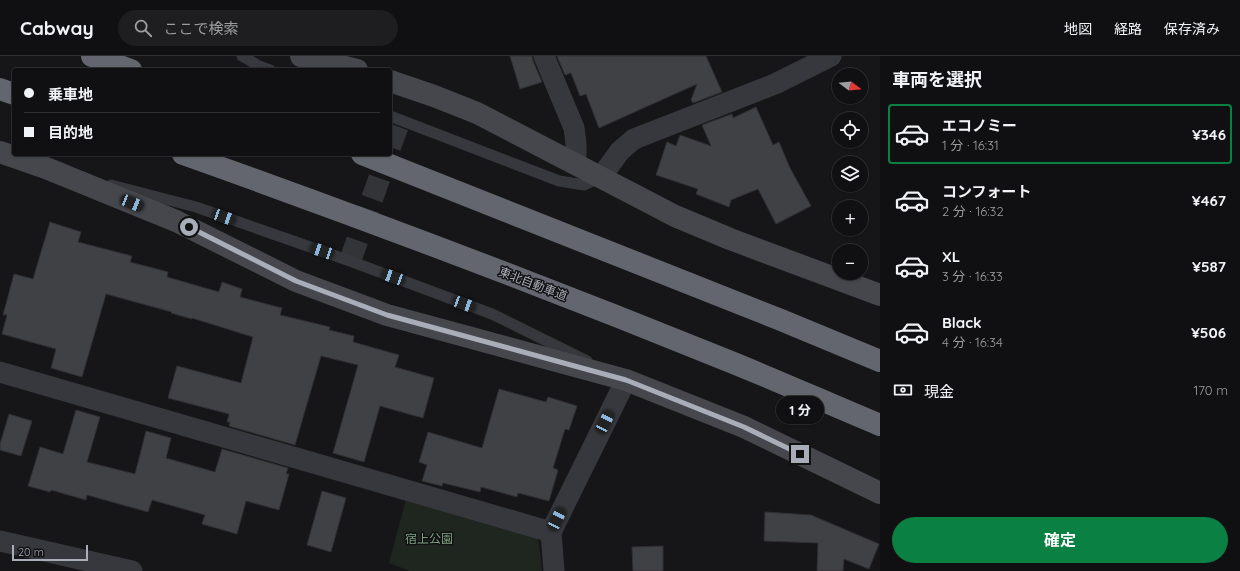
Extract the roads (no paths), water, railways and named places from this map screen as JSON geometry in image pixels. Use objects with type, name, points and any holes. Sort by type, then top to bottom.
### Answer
[{"type":"highway","points":[[92,56],[125,68]]},
{"type":"highway","points":[[0,90],[12,93]]},
{"type":"highway","name":"東北自動車道","points":[[189,156],[503,272],[722,358],[880,425]]},
{"type":"highway","points":[[367,156],[781,320],[880,361]]},
{"type":"street","points":[[301,56],[348,68]]},
{"type":"street","points":[[544,56],[574,128],[576,163]]},
{"type":"street","points":[[601,177],[620,151],[634,140],[775,84],[831,56]]},
{"type":"street","points":[[392,82],[477,113],[689,222],[730,239],[880,295]]},
{"type":"street","points":[[0,152],[46,168],[176,221],[296,281],[387,315],[626,380],[744,427],[880,492]]},
{"type":"street","points":[[0,372],[550,532]]},
{"type":"street","points":[[554,571],[550,532],[626,380]]},
{"type":"street","points":[[0,541],[132,571]]},
{"type":"lane","points":[[242,56],[264,68]]},
{"type":"lane","points":[[392,117],[559,181],[584,185],[601,177]]},
{"type":"lane","points":[[46,168],[196,207],[350,261],[492,314],[626,380]]},
{"type":"tunnel","points":[[392,142],[400,120]]},
{"type":"tunnel","points":[[350,261],[387,156]]},
{"type":"park label","name":"宿上公園","points":[[429,539]]}]
